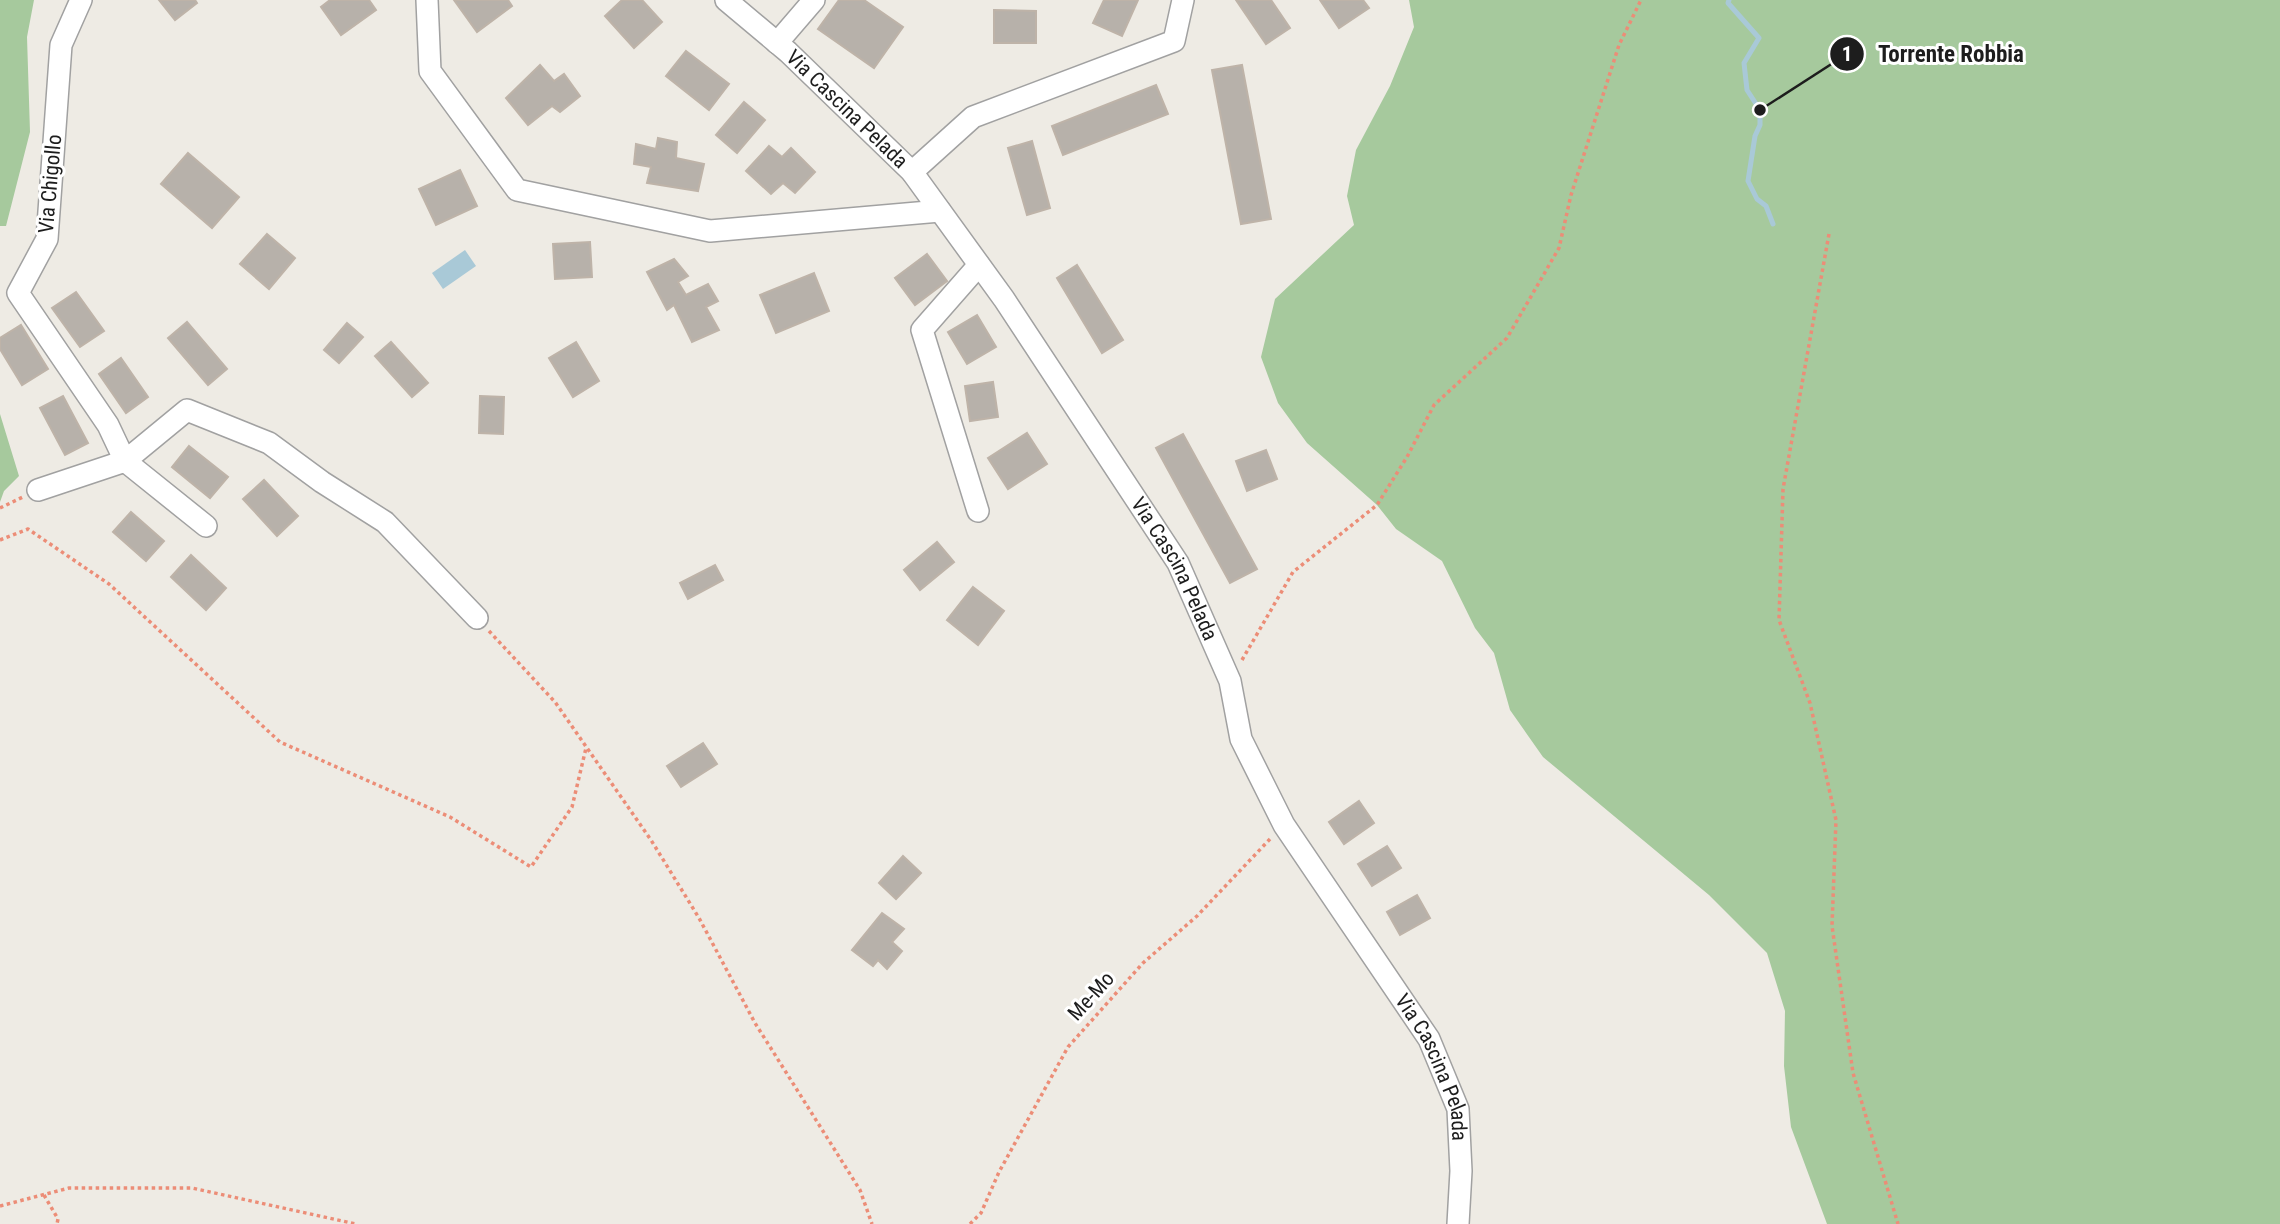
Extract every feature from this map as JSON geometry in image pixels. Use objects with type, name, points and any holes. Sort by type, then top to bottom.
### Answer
[{"type":"street","name":"Via Chigollo","points":[[81,0],[61,45],[47,239],[18,293],[108,425],[125,461]]},
{"type":"street","points":[[427,0],[430,71],[517,190],[710,231],[940,211]]},
{"type":"street","name":"Via Cascina Pelada","points":[[726,0],[777,43],[912,172],[979,265],[1178,563],[1230,681],[1241,739],[1284,825],[1429,1040],[1458,1109],[1461,1171],[1458,1224]]},
{"type":"street","points":[[777,43],[814,0]]},
{"type":"street","points":[[912,172],[973,117],[1174,41],[1183,0]]},
{"type":"street","points":[[978,511],[922,330],[979,265]]},
{"type":"street","points":[[38,490],[125,461],[187,410],[269,443],[322,482],[385,522],[477,618]]},
{"type":"street","points":[[125,461],[206,526]]},
{"type":"path","points":[[1230,681],[1293,572],[1377,505],[1407,457],[1434,405],[1507,338],[1559,248],[1571,195],[1619,45],[1641,0]]},
{"type":"path","points":[[1829,234],[1783,489],[1779,620],[1810,703],[1836,820],[1832,926],[1853,1073],[1898,1224]]},
{"type":"path","points":[[0,508],[38,490]]},
{"type":"path","points":[[0,540],[28,529],[109,584],[280,742],[450,817],[531,867],[572,807],[586,748]]},
{"type":"path","points":[[477,618],[555,702],[650,841],[699,918],[755,1023],[860,1190],[872,1224]]},
{"type":"path","name":"Me-Mo","points":[[970,1224],[982,1213],[999,1172],[1068,1046],[1143,963],[1197,916],[1233,875],[1284,825]]},
{"type":"path","points":[[0,1206],[69,1188],[192,1188],[356,1224]]},
{"type":"path","points":[[44,1195],[58,1219],[57,1224]]},
{"type":"green space","points":[[0,0],[34,0],[27,37],[30,132],[6,226],[0,226]]},
{"type":"green space","points":[[1409,0],[2280,0],[2280,1224],[1827,1224],[1791,1127],[1784,1066],[1785,1011],[1767,953],[1709,895],[1543,757],[1510,710],[1494,653],[1475,628],[1442,561],[1396,529],[1377,505],[1307,443],[1278,403],[1261,357],[1275,299],[1354,225],[1347,196],[1356,150],[1390,86],[1414,27]]},
{"type":"green space","points":[[0,414],[19,476],[4,491],[0,502]]},
{"type":"water","points":[[465,250],[476,266],[443,289],[432,273]]},
{"type":"building","points":[[159,0],[195,0],[197,3],[175,20]]},
{"type":"building","points":[[330,0],[369,0],[376,10],[341,35],[321,7]]},
{"type":"building","points":[[454,0],[508,0],[512,6],[477,32]]},
{"type":"building","points":[[622,0],[642,0],[662,22],[634,48],[605,16]]},
{"type":"building","points":[[839,0],[864,0],[903,27],[874,68],[818,29]]},
{"type":"building","points":[[1104,0],[1138,0],[1122,36],[1093,23]]},
{"type":"building","points":[[1236,0],[1271,0],[1290,28],[1266,44]]},
{"type":"building","points":[[1320,0],[1363,0],[1369,8],[1339,28]]},
{"type":"building","points":[[994,10],[1036,11],[1036,43],[994,43]]},
{"type":"building","points":[[686,51],[729,84],[709,110],[666,76]]},
{"type":"building","points":[[540,65],[554,81],[564,74],[580,96],[560,112],[552,106],[528,125],[506,98]]},
{"type":"building","points":[[1242,65],[1271,219],[1241,224],[1212,70]]},
{"type":"building","points":[[1156,85],[1168,114],[1063,155],[1052,126]]},
{"type":"building","points":[[744,102],[765,120],[737,153],[716,135]]},
{"type":"building","points":[[658,138],[677,142],[676,158],[704,164],[698,191],[647,183],[651,167],[634,164],[636,144],[656,149]]},
{"type":"building","points":[[1032,141],[1050,208],[1027,215],[1008,148]]},
{"type":"building","points":[[769,146],[782,157],[791,148],[815,172],[795,193],[783,183],[771,194],[746,171]]},
{"type":"building","points":[[188,153],[239,197],[212,228],[161,184]]},
{"type":"building","points":[[460,170],[477,206],[436,225],[419,189]]},
{"type":"building","points":[[267,234],[295,258],[269,289],[240,264]]},
{"type":"building","points":[[590,242],[592,277],[555,279],[553,244]]},
{"type":"building","points":[[927,254],[947,281],[915,305],[895,278]]},
{"type":"building","points":[[674,259],[688,276],[678,282],[686,295],[708,284],[718,301],[706,307],[719,330],[692,342],[674,305],[667,310],[647,272]]},
{"type":"building","points":[[1077,265],[1123,340],[1102,353],[1057,278]]},
{"type":"building","points":[[814,273],[829,311],[776,333],[760,295]]},
{"type":"building","points":[[76,292],[104,331],[80,347],[52,308]]},
{"type":"building","points":[[977,315],[996,347],[967,364],[948,332]]},
{"type":"building","points":[[187,322],[227,369],[208,385],[168,338]]},
{"type":"building","points":[[347,323],[363,337],[339,363],[324,350]]},
{"type":"building","points":[[21,325],[48,369],[22,385],[0,349],[0,338]]},
{"type":"building","points":[[391,342],[428,383],[412,397],[375,356]]},
{"type":"building","points":[[576,342],[599,381],[573,397],[549,358]]},
{"type":"building","points":[[121,358],[148,397],[126,413],[99,374]]},
{"type":"building","points":[[993,382],[998,417],[970,421],[965,386]]},
{"type":"building","points":[[63,396],[88,443],[65,455],[40,408]]},
{"type":"building","points":[[480,396],[504,397],[503,434],[479,433]]},
{"type":"building","points":[[1027,433],[1047,464],[1008,489],[988,458]]},
{"type":"building","points":[[1183,434],[1257,569],[1230,583],[1156,448]]},
{"type":"building","points":[[189,446],[228,477],[210,498],[172,467]]},
{"type":"building","points":[[1266,450],[1277,479],[1247,491],[1236,461]]},
{"type":"building","points":[[264,480],[298,516],[277,536],[243,499]]},
{"type":"building","points":[[131,512],[164,541],[146,561],[113,532]]},
{"type":"building","points":[[937,542],[954,562],[920,590],[904,570]]},
{"type":"building","points":[[191,555],[226,588],[206,610],[171,577]]},
{"type":"building","points":[[715,565],[723,580],[688,599],[680,583]]},
{"type":"building","points":[[973,587],[1004,611],[978,645],[947,620]]},
{"type":"building","points":[[703,743],[717,764],[681,787],[667,766]]},
{"type":"building","points":[[1359,801],[1374,823],[1344,844],[1329,822]]},
{"type":"building","points":[[1387,846],[1401,868],[1372,886],[1358,864]]},
{"type":"building","points":[[903,856],[921,873],[896,899],[879,883]]},
{"type":"building","points":[[1417,895],[1430,918],[1400,935],[1387,912]]},
{"type":"building","points":[[882,913],[904,929],[892,942],[902,951],[887,969],[878,960],[873,966],[852,950]]},
{"type":"waterway","points":[[1729,0],[1728,3],[1759,38],[1744,63],[1747,90],[1760,110],[1760,125],[1755,136],[1748,181],[1757,199],[1766,206],[1773,224]]},
{"type":"place","name":"Torrente Robbia","points":[[1760,110]]}]
